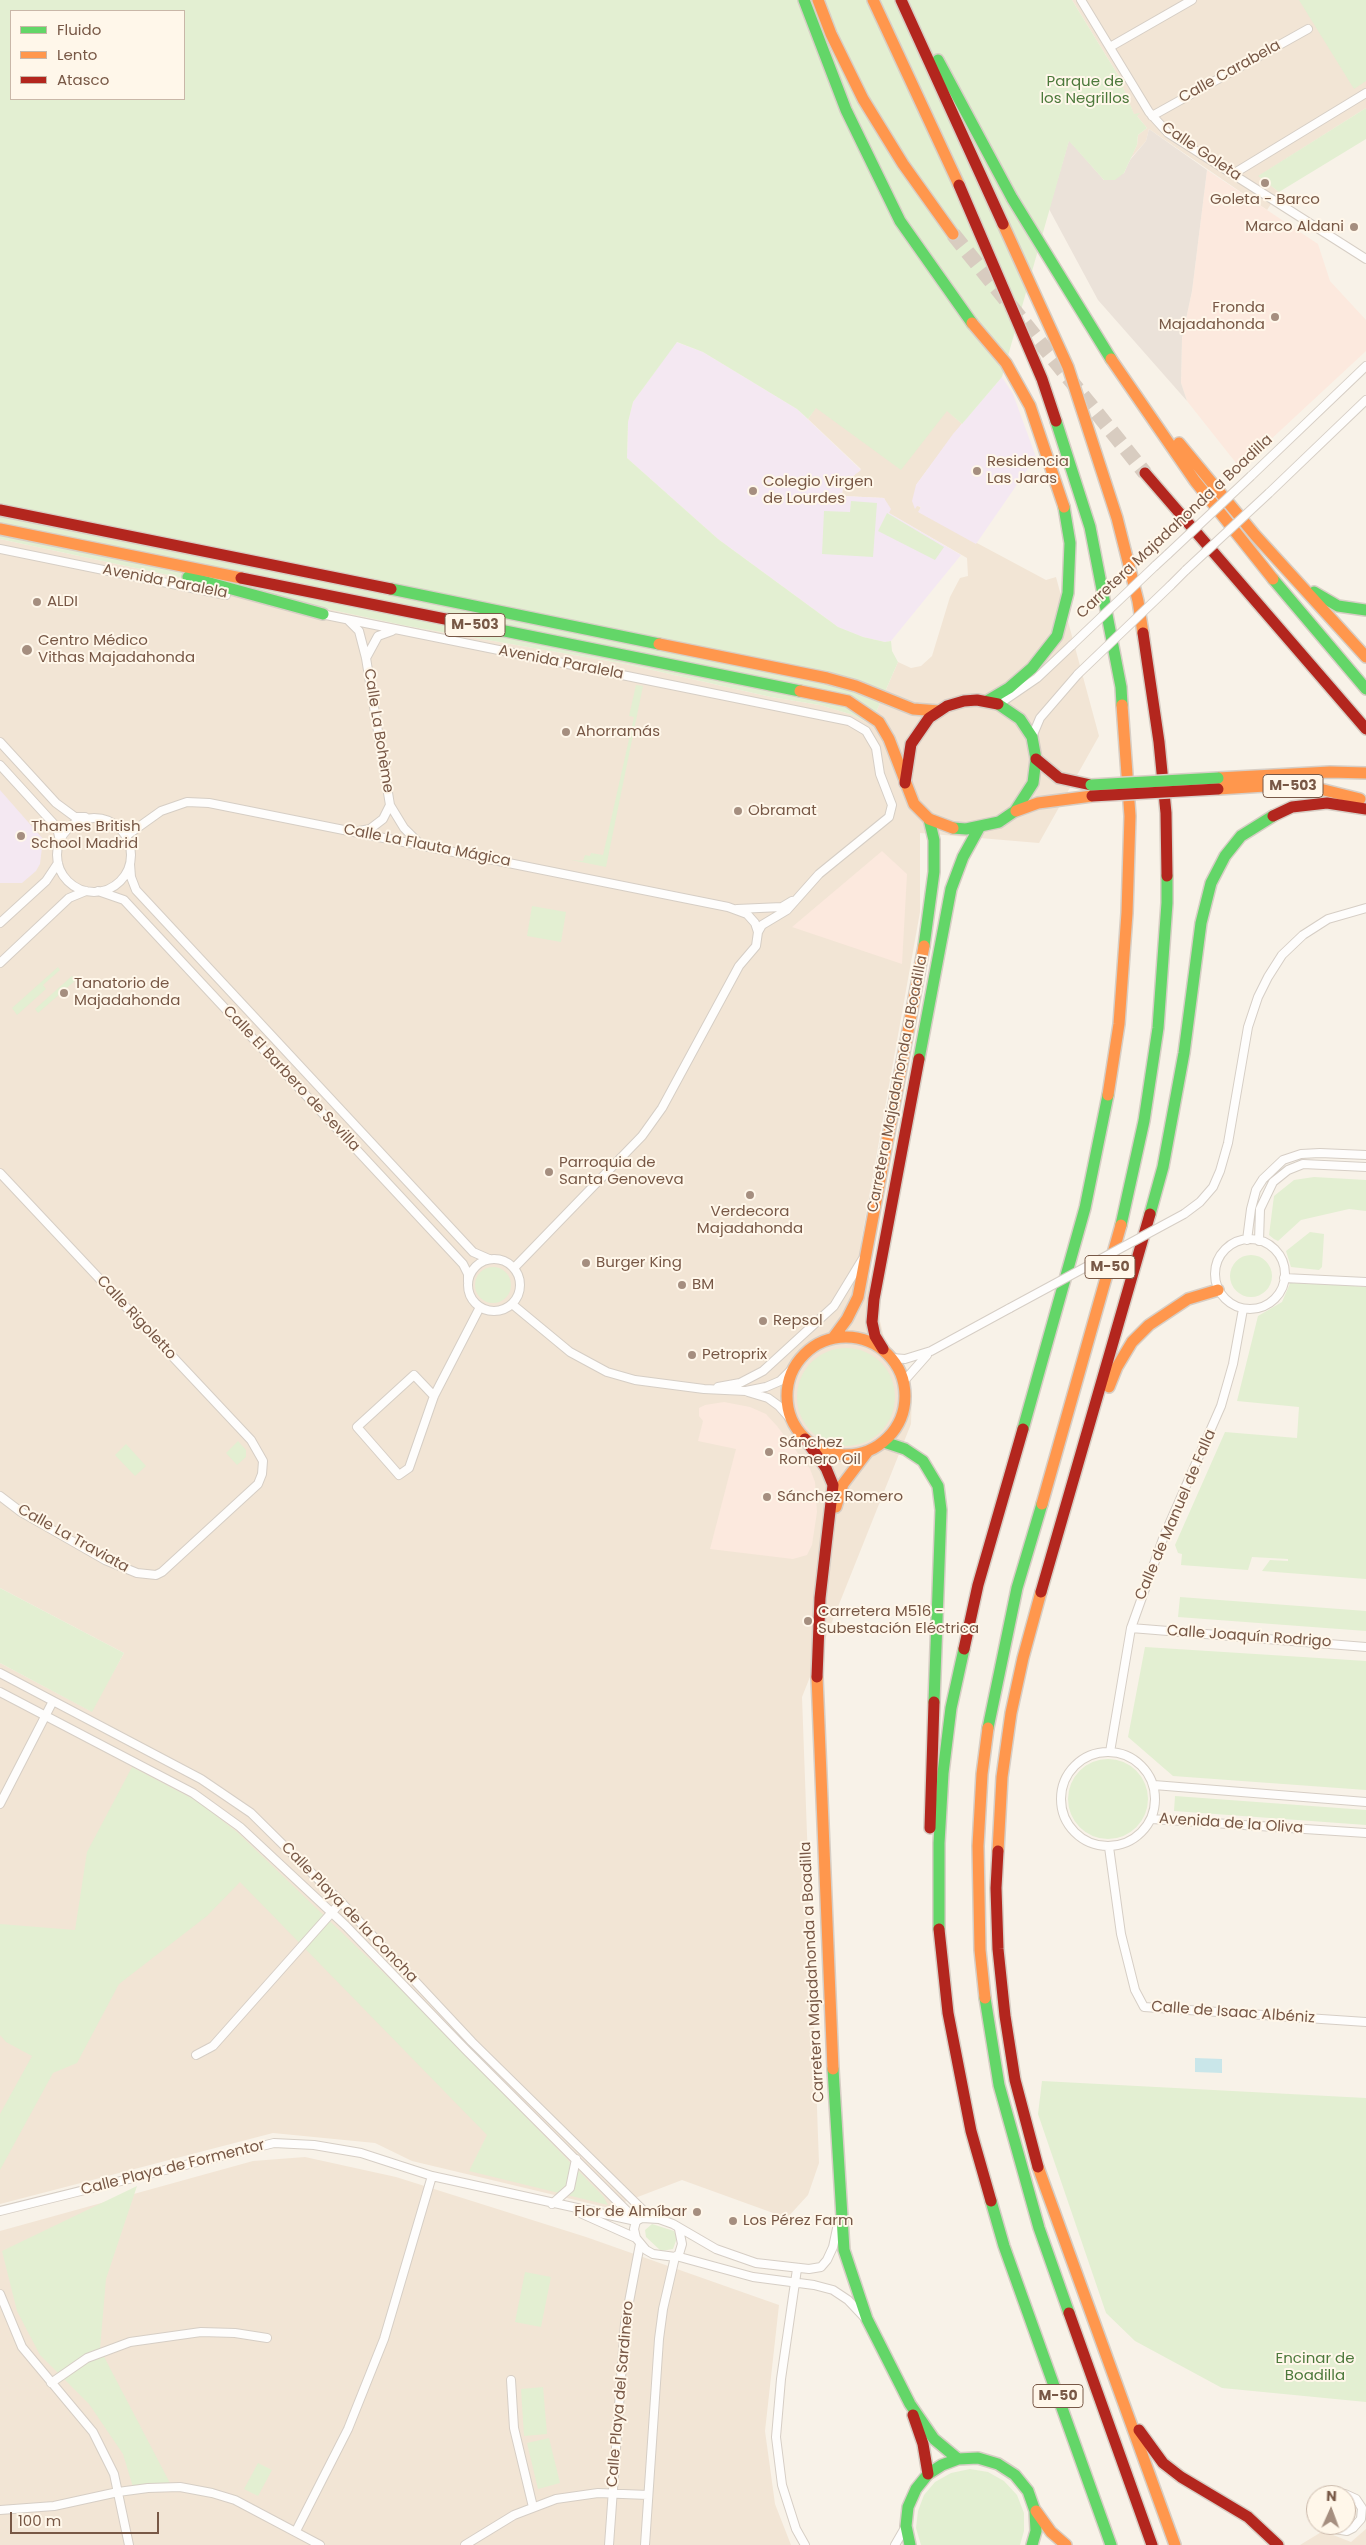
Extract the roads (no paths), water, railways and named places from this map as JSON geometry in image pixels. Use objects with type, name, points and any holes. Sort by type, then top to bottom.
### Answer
[{"type":"main road","points":[[804,0],[846,110],[900,221],[958,307],[1006,363],[1030,406],[1065,511],[1070,543],[1068,593],[1057,636],[1032,668],[1009,688],[987,701]]},
{"type":"main road","points":[[818,0],[831,34],[863,99],[904,164],[954,234]]},
{"type":"main road","name":"M-50","points":[[873,0],[978,227],[1042,379],[1090,527],[1121,688],[1130,816],[1124,974],[1119,1024],[1106,1109],[1085,1208],[1060,1303],[978,1585],[952,1708],[943,1773],[939,1843],[939,1928],[948,2013],[971,2131],[1004,2246],[1111,2545]]},
{"type":"main road","name":"M-50","points":[[901,0],[1068,366],[1117,518],[1138,601],[1159,742],[1166,813],[1167,903],[1158,1028],[1144,1121],[1125,1210],[1100,1305],[1017,1588],[1002,1653],[990,1713],[982,1774],[978,1846],[980,1950],[987,2014],[999,2085],[1039,2228],[1152,2545]]},
{"type":"main road","points":[[907,0],[1012,198],[1120,374],[1195,481],[1272,578],[1366,689]]},
{"type":"main road","points":[[1120,374],[1255,535],[1366,657]]},
{"type":"main road","points":[[1145,473],[1366,729]]},
{"type":"main road","name":"M-503","points":[[0,510],[827,678],[856,686],[913,709],[939,710]]},
{"type":"main road","name":"M-503","points":[[0,529],[848,701],[879,722],[892,746],[914,804],[929,819],[951,828],[979,828],[1000,822],[1015,811],[1038,802],[1091,790],[1218,784],[1330,772],[1366,774]]},
{"type":"main road","name":"M-503","points":[[25,534],[249,592],[323,614]]},
{"type":"main road","points":[[1255,535],[1323,599],[1338,606],[1366,610]]},
{"type":"main road","name":"M-503","points":[[905,783],[912,744],[921,726],[939,710],[964,701],[987,701],[999,704],[1020,719],[1032,737],[1036,760],[1033,783],[1015,811]]},
{"type":"main road","name":"M-503","points":[[1036,760],[1059,778],[1091,790]]},
{"type":"main road","name":"M-503","points":[[1218,784],[1312,787],[1366,802]]},
{"type":"main road","points":[[1175,2545],[1056,2221],[1034,2154],[1016,2080],[1005,2016],[998,1949],[998,1833],[1002,1776],[1011,1713],[1023,1658],[1154,1205],[1181,1069],[1206,900],[1217,868],[1241,836],[1278,812],[1300,805],[1327,803],[1366,809]]},
{"type":"main road","name":"Carretera Majadahonda a Boadilla","points":[[833,1338],[847,1319],[858,1296],[867,1251],[932,896],[934,840],[929,819]]},
{"type":"main road","name":"Carretera Majadahonda a Boadilla","points":[[883,1349],[875,1336],[872,1322],[884,1242],[951,889],[963,856],[979,828]]},
{"type":"main road","points":[[1063,1516],[1116,1368],[1132,1342],[1166,1312],[1188,1299],[1218,1290]]},
{"type":"main road","points":[[850,1337],[868,1341],[883,1349],[892,1358],[904,1381],[906,1398],[903,1414],[895,1429],[884,1442],[868,1451],[851,1455],[834,1454],[819,1448],[805,1438],[794,1424],[788,1404],[788,1385],[795,1366],[805,1354],[818,1344],[833,1338],[850,1337]]},
{"type":"main road","name":"Carretera Majadahonda a Boadilla","points":[[805,1438],[826,1468],[833,1485],[830,1526],[820,1598],[816,1663],[818,1750],[840,2212],[844,2250],[866,2319],[910,2404],[934,2438],[958,2460]]},
{"type":"main road","points":[[884,1442],[905,1449],[923,1461],[938,1486],[941,1510],[930,1845],[932,1927],[942,2022],[964,2133],[979,2191],[1004,2246]]},
{"type":"main road","name":"Carretera Majadahonda a Boadilla","points":[[830,1526],[843,1484],[853,1468],[868,1451]]},
{"type":"main road","points":[[1117,2389],[1145,2439],[1164,2462],[1181,2477],[1248,2517],[1278,2545]]},
{"type":"main road","name":"Carretera Majadahonda a Boadilla","points":[[910,2404],[923,2444],[928,2474]]},
{"type":"main road","points":[[910,2545],[906,2526],[908,2507],[916,2489],[928,2474],[942,2465],[958,2460],[978,2458],[991,2462],[1015,2475],[1028,2491],[1035,2511],[1036,2531],[1032,2545]]},
{"type":"main road","points":[[1035,2511],[1051,2532],[1066,2545]]},
{"type":"street","name":"Calle Goleta","points":[[1081,0],[1152,116],[1168,133],[1366,260]]},
{"type":"street","points":[[1110,47],[1192,0]]},
{"type":"street","name":"Calle Carabela","points":[[1152,116],[1308,29]]},
{"type":"street","points":[[1233,174],[1366,93]]},
{"type":"street","name":"Carretera Majadahonda a Boadilla","points":[[999,704],[1037,678],[1366,366]]},
{"type":"street","points":[[1032,737],[1040,718],[1078,674],[1366,400]]},
{"type":"street","name":"Avenida Paralela","points":[[0,549],[849,721],[866,731],[876,748],[880,774],[892,806],[889,817],[819,874],[796,899]]},
{"type":"street","name":"Calle La Bohème","points":[[346,619],[359,631],[366,658],[390,805],[404,828],[421,845]]},
{"type":"street","name":"Calle La Bohème","points":[[366,658],[378,636],[384,632],[399,630]]},
{"type":"street","points":[[0,742],[56,803],[75,817],[111,822],[126,836],[130,845],[130,864],[118,883],[98,891],[87,891],[69,898],[0,963]]},
{"type":"street","points":[[0,765],[54,823],[60,841],[58,863],[54,873],[0,923]]},
{"type":"street","name":"Calle La Flauta Mágica","points":[[126,836],[161,811],[187,802],[209,803],[735,909]]},
{"type":"street","name":"Calle La Bohème","points":[[354,832],[370,829],[383,819],[390,805]]},
{"type":"street","points":[[60,841],[72,825],[91,818]]},
{"type":"street","points":[[58,863],[68,882],[87,891]]},
{"type":"street","name":"Calle El Barbero de Sevilla","points":[[130,864],[131,877],[136,890],[472,1252],[489,1259]]},
{"type":"street","name":"Calle El Barbero de Sevilla","points":[[98,891],[124,900],[463,1264],[468,1274],[468,1282]]},
{"type":"street","points":[[735,909],[782,906],[796,899]]},
{"type":"street","points":[[514,1268],[642,1136],[662,1108],[739,966],[756,946],[758,932],[762,925],[787,910],[796,899]]},
{"type":"street","points":[[892,1358],[905,1359],[931,1351],[1184,1214],[1200,1202],[1213,1186],[1220,1171],[1228,1143],[1248,1027],[1258,997],[1268,976],[1282,955],[1303,935],[1328,919],[1366,908]]},
{"type":"street","points":[[735,909],[746,914],[755,923],[758,932]]},
{"type":"street","points":[[1247,1240],[1251,1209],[1256,1190],[1266,1175],[1283,1160],[1301,1154],[1366,1155]]},
{"type":"street","points":[[1259,1241],[1260,1209],[1273,1182],[1288,1170],[1304,1164],[1366,1167]]},
{"type":"street","name":"Calle Rigoletto","points":[[0,1173],[251,1440],[260,1453],[263,1468],[258,1484],[162,1572],[148,1576]]},
{"type":"street","points":[[1247,1240],[1259,1241],[1276,1252],[1284,1275],[1276,1297],[1267,1305],[1256,1309],[1243,1309],[1224,1299],[1218,1290],[1215,1268],[1219,1257],[1231,1246],[1247,1240]]},
{"type":"street","points":[[704,1389],[740,1383],[763,1371],[834,1306],[845,1292],[867,1251]]},
{"type":"street","points":[[489,1259],[502,1260],[514,1268],[520,1282],[517,1298],[512,1304],[497,1311],[480,1307],[470,1296],[468,1282],[475,1267],[489,1259]]},
{"type":"street","points":[[1284,1275],[1366,1281]]},
{"type":"street","points":[[512,1304],[570,1352],[607,1372],[646,1382],[704,1389],[746,1391],[766,1388],[780,1381],[795,1366]]},
{"type":"street","points":[[434,1396],[414,1374],[357,1426],[399,1475],[409,1468],[434,1396],[480,1307]]},
{"type":"street","name":"Calle de Manuel de Falla","points":[[1110,1752],[1131,1628],[1164,1536],[1221,1406],[1233,1364],[1243,1309]]},
{"type":"street","points":[[904,1381],[931,1351]]},
{"type":"street","points":[[746,1391],[768,1398],[780,1406],[794,1424]]},
{"type":"street","name":"Calle La Traviata","points":[[0,1496],[21,1512],[105,1560],[148,1576]]},
{"type":"street","name":"Calle Joaquín Rodrigo","points":[[1131,1628],[1366,1647]]},
{"type":"street","name":"Calle Playa de la Concha","points":[[0,1674],[201,1779],[251,1813],[341,1902],[472,2042],[650,2217]]},
{"type":"street","name":"Calle Playa de la Concha","points":[[0,1692],[193,1793],[240,1827],[332,1913],[637,2221]]},
{"type":"street","points":[[0,1804],[53,1701]]},
{"type":"street","points":[[1109,1847],[1087,1842],[1070,1828],[1063,1814],[1060,1799],[1063,1784],[1076,1765],[1095,1754],[1110,1752],[1124,1754],[1137,1761],[1148,1772],[1154,1785],[1156,1796],[1152,1819]]},
{"type":"street","points":[[1154,1785],[1366,1802]]},
{"type":"street","name":"Avenida de la Oliva","points":[[1109,1847],[1135,1839],[1145,1830],[1152,1819],[1366,1833]]},
{"type":"street","name":"Calle de Isaac Albéniz","points":[[1109,1847],[1121,1934],[1135,1990],[1144,2007],[1366,2022]]},
{"type":"street","points":[[196,2055],[213,2046],[341,1902]]},
{"type":"street","name":"Calle Playa de Formentor","points":[[0,2211],[274,2143],[314,2145],[361,2153],[432,2176],[570,2208],[637,2221]]},
{"type":"street","points":[[552,2204],[570,2188],[576,2159]]},
{"type":"street","points":[[296,2531],[348,2429],[384,2339],[432,2176]]},
{"type":"street","name":"Calle Playa de Formentor","points":[[570,2208],[638,2241]]},
{"type":"street","points":[[840,2212],[834,2247],[827,2260],[820,2267],[809,2269],[756,2263],[716,2249],[659,2219],[650,2217],[637,2221],[634,2229],[638,2241],[653,2254],[676,2257],[753,2277],[814,2285],[833,2290],[848,2300],[866,2319]]},
{"type":"street","points":[[645,2545],[663,2309],[676,2257],[682,2244],[679,2229]]},
{"type":"street","name":"Calle Playa del Sardinero","points":[[609,2545],[625,2323],[638,2241]]},
{"type":"street","points":[[796,2268],[781,2380],[776,2437],[782,2485],[796,2529],[805,2545]]},
{"type":"street","points":[[0,2294],[22,2347],[93,2432],[114,2474],[129,2545]]},
{"type":"street","points":[[51,2383],[87,2358],[130,2342],[201,2332],[235,2333],[267,2338]]},
{"type":"street","points":[[511,2380],[514,2428],[533,2507]]},
{"type":"street","points":[[0,2510],[54,2506],[118,2492],[148,2488],[180,2487],[212,2493],[235,2500],[320,2545]]},
{"type":"street","points":[[465,2545],[514,2515],[533,2507],[582,2494],[648,2495]]},
{"type":"street","points":[[1356,2499],[1366,2499]]},
{"type":"street","points":[[1356,2499],[1362,2508],[1364,2518]]},
{"type":"street","points":[[895,2545],[906,2526]]},
{"type":"water","points":[[1195,2058],[1222,2059],[1222,2073],[1195,2072]]},
{"type":"tunnel","points":[[953,234],[1145,473]]},
{"type":"place","name":"Goleta - Barco","points":[[1265,183]]},
{"type":"place","name":"Marco Aldani","points":[[1354,227]]},
{"type":"place","name":"Fronda Majadahonda","points":[[1275,317]]},
{"type":"place","name":"Residencia Las Jaras","points":[[977,471]]},
{"type":"place","name":"Colegio Virgen de Lourdes","points":[[753,491]]},
{"type":"place","name":"ALDI","points":[[37,602]]},
{"type":"place","name":"Centro Médico Vithas Majadahonda","points":[[27,650]]},
{"type":"place","name":"Ahorramás","points":[[566,732]]},
{"type":"place","name":"Obramat","points":[[738,811]]},
{"type":"place","name":"Thames British School Madrid","points":[[21,836]]},
{"type":"place","name":"Tanatorio de Majadahonda","points":[[64,993]]},
{"type":"place","name":"Parroquia de Santa Genoveva","points":[[549,1172]]},
{"type":"place","name":"Verdecora Majadahonda","points":[[750,1195]]},
{"type":"place","name":"Burger King","points":[[586,1263]]},
{"type":"place","name":"BM","points":[[682,1285]]},
{"type":"place","name":"Repsol","points":[[763,1321]]},
{"type":"place","name":"Petroprix","points":[[692,1355]]},
{"type":"place","name":"Sánchez Romero Oil","points":[[769,1452]]},
{"type":"place","name":"Sánchez Romero","points":[[767,1497]]},
{"type":"place","name":"Carretera M516 - Subestación Eléctrica","points":[[808,1621]]},
{"type":"place","name":"Flor de Almíbar","points":[[697,2212]]},
{"type":"place","name":"Los Pérez Farm","points":[[733,2221]]},
{"type":"park label","name":"Parque de los Negrillos","points":[[1085,90]]},
{"type":"park label","name":"Encinar de Boadilla","points":[[1315,2368]]}]
